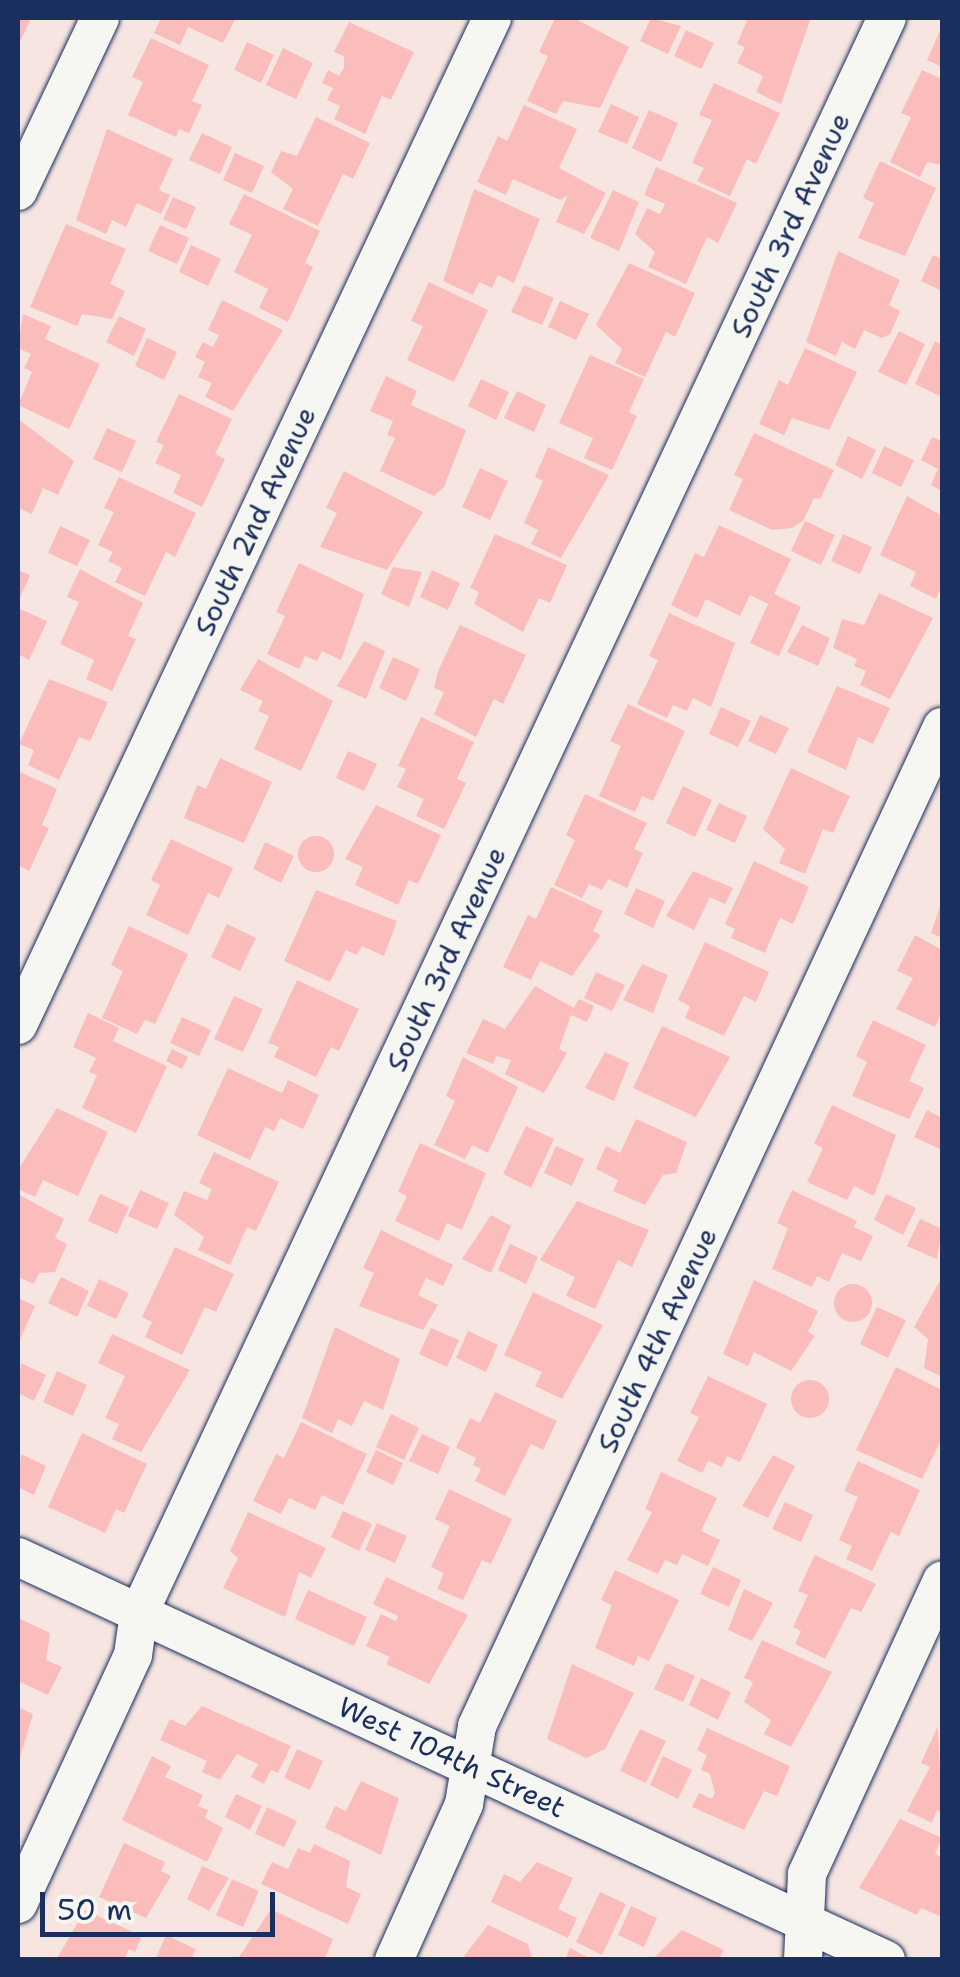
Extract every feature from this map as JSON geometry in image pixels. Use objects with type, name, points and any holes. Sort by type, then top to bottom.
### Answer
[{"type":"street","points":[[18,191],[100,18]]},
{"type":"street","name":"South 2nd Avenue","points":[[18,1025],[492,18]]},
{"type":"street","name":"South 3rd Avenue","points":[[18,1904],[134,1655],[139,1613],[887,18]]},
{"type":"street","name":"South 4th Avenue","points":[[394,1960],[464,1804],[477,1726],[942,727]]},
{"type":"street","name":"West 104th Street","points":[[18,1557],[470,1766],[805,1941],[886,1960]]},
{"type":"street","points":[[805,1941],[807,1874],[942,1581]]},
{"type":"building","points":[[18,18],[31,18],[18,46]]},
{"type":"building","points":[[161,18],[236,18],[223,43],[188,27],[180,45],[154,33]]},
{"type":"building","points":[[555,18],[574,18],[629,47],[600,108],[563,101],[556,114],[527,101],[548,56],[539,52]]},
{"type":"building","points":[[651,18],[681,26],[668,54],[640,41]]},
{"type":"building","points":[[748,18],[810,20],[781,104],[756,92],[763,76],[737,63],[745,47],[737,44]]},
{"type":"building","points":[[349,22],[414,52],[391,100],[382,96],[365,134],[334,119],[340,106],[327,100],[333,88],[322,83],[328,70],[339,76],[344,68],[344,56],[334,52]]},
{"type":"building","points":[[942,26],[942,67],[927,60]]},
{"type":"building","points":[[686,30],[714,43],[701,69],[674,56]]},
{"type":"building","points":[[151,38],[209,65],[192,101],[202,105],[189,133],[179,129],[176,137],[128,115],[143,82],[132,77]]},
{"type":"building","points":[[247,42],[274,55],[261,83],[234,70]]},
{"type":"building","points":[[283,48],[313,63],[296,99],[266,85]]},
{"type":"building","points":[[922,70],[942,79],[942,165],[927,162],[920,177],[890,162],[911,117],[901,113]]},
{"type":"building","points":[[714,83],[780,113],[756,164],[747,159],[730,196],[697,181],[704,168],[692,163],[712,120],[699,115]]},
{"type":"building","points":[[611,104],[639,117],[627,144],[598,132]]},
{"type":"building","points":[[524,105],[577,129],[559,168],[606,193],[584,234],[556,222],[568,195],[560,200],[513,179],[506,195],[477,182],[498,136],[507,141]]},
{"type":"building","points":[[649,110],[678,123],[661,162],[632,148]]},
{"type":"building","points":[[316,117],[370,143],[353,179],[343,174],[318,226],[283,209],[293,189],[271,172],[281,151],[297,156]]},
{"type":"building","points":[[107,129],[173,159],[159,190],[170,195],[161,214],[137,203],[126,227],[112,220],[106,234],[76,220]]},
{"type":"building","points":[[202,133],[232,147],[220,174],[189,160]]},
{"type":"building","points":[[235,153],[264,166],[252,193],[223,180]]},
{"type":"building","points":[[880,161],[936,188],[905,256],[858,238],[874,203],[863,198]]},
{"type":"building","points":[[656,167],[737,203],[718,243],[707,237],[686,284],[648,267],[655,252],[635,234],[647,208],[660,214],[665,204],[644,195]]},
{"type":"building","points":[[474,189],[540,219],[514,283],[498,275],[492,288],[479,282],[473,295],[443,281]]},
{"type":"building","points":[[613,190],[639,202],[619,251],[590,238]]},
{"type":"building","points":[[244,194],[320,231],[305,263],[313,267],[288,322],[259,308],[268,289],[234,272],[252,235],[229,224]]},
{"type":"building","points":[[173,197],[196,207],[186,229],[163,219]]},
{"type":"building","points":[[66,224],[126,249],[110,284],[125,291],[112,319],[82,314],[77,326],[30,307]]},
{"type":"building","points":[[160,225],[189,238],[177,264],[148,251]]},
{"type":"building","points":[[191,245],[221,259],[208,286],[179,272]]},
{"type":"building","points":[[838,251],[900,280],[889,305],[900,311],[890,334],[882,338],[864,330],[855,349],[842,342],[836,356],[806,342]]},
{"type":"building","points":[[933,255],[942,259],[942,291],[921,281]]},
{"type":"building","points":[[629,263],[695,293],[675,337],[666,332],[645,377],[615,363],[622,349],[596,325]]},
{"type":"building","points":[[429,282],[488,310],[454,382],[407,360],[423,326],[411,321]]},
{"type":"building","points":[[524,285],[554,298],[542,325],[511,312]]},
{"type":"building","points":[[222,300],[283,330],[233,411],[205,397],[212,383],[198,377],[205,362],[195,357],[203,342],[213,347],[219,335],[208,330]]},
{"type":"building","points":[[560,301],[589,314],[576,340],[548,327]]},
{"type":"building","points":[[23,314],[51,326],[45,339],[100,364],[69,429],[18,405],[32,372],[24,368],[31,354],[18,348]]},
{"type":"building","points":[[119,316],[146,329],[134,356],[106,342]]},
{"type":"building","points":[[899,331],[925,344],[906,385],[878,372]]},
{"type":"building","points":[[147,338],[177,352],[164,380],[135,366]]},
{"type":"building","points":[[935,341],[942,344],[942,397],[915,384]]},
{"type":"building","points":[[805,348],[857,372],[829,430],[792,418],[784,435],[759,424],[779,380],[788,385]]},
{"type":"building","points":[[590,355],[644,379],[629,412],[637,416],[612,470],[584,458],[593,438],[559,423]]},
{"type":"building","points":[[386,376],[417,391],[411,405],[466,430],[444,487],[434,496],[380,471],[395,438],[387,435],[393,421],[370,411]]},
{"type":"building","points":[[481,379],[509,392],[496,420],[468,406]]},
{"type":"building","points":[[517,391],[546,405],[534,432],[504,418]]},
{"type":"building","points":[[179,394],[232,419],[215,454],[225,459],[202,507],[173,493],[181,475],[155,463],[164,445],[156,442]]},
{"type":"building","points":[[18,419],[74,461],[58,495],[43,488],[32,514],[18,508]]},
{"type":"building","points":[[107,428],[136,441],[122,472],[93,459]]},
{"type":"building","points":[[754,433],[834,470],[820,499],[814,498],[803,521],[792,528],[772,530],[729,510],[743,479],[734,475]]},
{"type":"building","points":[[848,436],[876,450],[862,479],[835,465]]},
{"type":"building","points":[[932,437],[942,441],[942,491],[931,485],[938,469],[921,460]]},
{"type":"building","points":[[884,446],[914,460],[901,487],[872,473]]},
{"type":"building","points":[[548,447],[609,475],[561,558],[531,544],[538,530],[524,523],[543,481],[535,477]]},
{"type":"building","points":[[480,468],[508,481],[490,520],[462,507]]},
{"type":"building","points":[[344,471],[423,512],[387,570],[320,547],[337,513],[326,508]]},
{"type":"building","points":[[119,477],[196,513],[175,557],[166,552],[145,596],[115,582],[122,568],[108,561],[113,552],[98,545],[114,512],[104,508]]},
{"type":"building","points":[[907,496],[942,516],[942,585],[936,599],[910,586],[916,572],[880,555]]},
{"type":"building","points":[[805,521],[835,535],[821,565],[791,551]]},
{"type":"building","points":[[719,525],[791,559],[774,594],[801,607],[779,656],[750,643],[768,604],[750,595],[740,616],[706,599],[697,618],[671,605],[695,553],[704,557]]},
{"type":"building","points":[[60,526],[90,540],[77,566],[48,553]]},
{"type":"building","points":[[495,534],[567,565],[550,603],[539,598],[523,632],[474,604],[479,592],[470,588]]},
{"type":"building","points":[[843,534],[872,547],[860,574],[831,561]]},
{"type":"building","points":[[299,563],[364,594],[341,660],[322,651],[317,661],[305,656],[299,669],[267,654],[285,616],[276,612]]},
{"type":"building","points":[[393,567],[422,572],[409,607],[381,594]]},
{"type":"building","points":[[80,569],[143,603],[128,636],[136,639],[112,691],[86,679],[94,660],[60,644],[79,602],[67,597]]},
{"type":"building","points":[[18,570],[30,575],[18,602]]},
{"type":"building","points":[[432,570],[460,583],[448,610],[420,597]]},
{"type":"building","points":[[879,593],[933,618],[890,699],[860,685],[866,671],[854,666],[857,659],[833,648],[842,619],[864,625]]},
{"type":"building","points":[[18,608],[47,621],[29,660],[18,654]]},
{"type":"building","points":[[669,613],[735,643],[711,707],[693,698],[687,711],[673,705],[667,718],[637,704],[658,660],[649,656]]},
{"type":"building","points":[[460,625],[526,655],[503,704],[494,699],[476,737],[434,714],[444,692],[434,688],[438,671]]},
{"type":"building","points":[[802,625],[830,638],[818,666],[787,652]]},
{"type":"building","points":[[364,641],[385,651],[366,699],[337,686]]},
{"type":"building","points":[[393,657],[420,669],[406,701],[379,688]]},
{"type":"building","points":[[258,659],[333,701],[301,771],[254,749],[269,716],[258,711],[263,701],[240,690]]},
{"type":"building","points":[[49,679],[108,702],[90,741],[79,737],[59,780],[28,765],[34,750],[19,744]]},
{"type":"building","points":[[837,686],[890,708],[873,744],[858,737],[846,770],[807,752]]},
{"type":"building","points":[[628,704],[685,731],[653,801],[642,796],[635,812],[599,796],[621,746],[610,741]]},
{"type":"building","points":[[721,707],[751,721],[738,747],[709,734]]},
{"type":"building","points":[[760,715],[789,728],[776,754],[748,741]]},
{"type":"building","points":[[421,717],[474,742],[457,779],[466,783],[444,829],[416,816],[424,799],[397,787],[406,769],[398,766]]},
{"type":"building","points":[[348,751],[377,764],[364,791],[336,778]]},
{"type":"building","points":[[220,758],[272,782],[244,843],[184,818],[197,785],[206,789]]},
{"type":"building","points":[[791,768],[850,796],[833,833],[823,829],[805,874],[779,863],[785,849],[763,829]]},
{"type":"building","points":[[18,771],[57,789],[42,825],[49,828],[29,871],[18,865]]},
{"type":"building","points":[[683,786],[712,800],[695,837],[666,823]]},
{"type":"building","points":[[585,794],[647,823],[634,849],[643,853],[627,888],[608,879],[602,890],[589,884],[582,898],[554,885],[575,840],[566,835]]},
{"type":"building","points":[[719,803],[747,816],[735,843],[706,830]]},
{"type":"building","points":[[376,805],[441,835],[418,884],[409,880],[398,905],[355,885],[363,867],[345,859]]},
{"type":"building","points":[[316,836],[329,841],[334,854],[329,867],[316,872],[303,867],[298,854],[303,841]]},
{"type":"building","points":[[171,839],[233,868],[219,898],[208,893],[188,935],[146,915],[160,885],[151,880]]},
{"type":"building","points":[[265,842],[294,856],[281,883],[253,869]]},
{"type":"building","points":[[754,861],[809,887],[793,924],[780,918],[765,953],[731,938],[735,929],[725,924]]},
{"type":"building","points":[[693,871],[733,888],[725,904],[710,897],[694,930],[666,916]]},
{"type":"building","points":[[551,887],[603,911],[593,931],[601,935],[572,976],[540,961],[531,980],[503,967],[528,915],[536,919]]},
{"type":"building","points":[[636,888],[665,901],[653,928],[624,914]]},
{"type":"building","points":[[316,890],[397,921],[384,956],[362,946],[357,955],[346,950],[330,982],[284,961]]},
{"type":"building","points":[[942,900],[942,938],[931,933]]},
{"type":"building","points":[[227,924],[256,938],[240,971],[211,957]]},
{"type":"building","points":[[129,926],[188,954],[155,1024],[145,1020],[137,1034],[102,1018],[123,971],[111,965]]},
{"type":"building","points":[[915,935],[942,950],[942,1011],[935,1027],[896,1009],[913,978],[897,971]]},
{"type":"building","points":[[705,942],[769,972],[756,1002],[744,996],[724,1036],[685,1018],[690,1006],[678,1000]]},
{"type":"building","points":[[642,964],[668,975],[653,1013],[623,1000]]},
{"type":"building","points":[[596,972],[625,985],[612,1011],[584,998]]},
{"type":"building","points":[[297,980],[359,1009],[339,1051],[331,1047],[316,1077],[274,1057],[279,1047],[268,1043]]},
{"type":"building","points":[[535,986],[574,1008],[579,999],[594,1006],[587,1022],[571,1015],[559,1049],[567,1053],[544,1093],[505,1074],[511,1060],[496,1056],[493,1064],[466,1053],[483,1019],[505,1029]]},
{"type":"building","points":[[234,996],[263,1009],[243,1052],[214,1039]]},
{"type":"building","points":[[88,1013],[119,1028],[113,1041],[167,1066],[136,1133],[82,1108],[97,1075],[89,1072],[96,1058],[73,1047]]},
{"type":"building","points":[[182,1017],[211,1030],[199,1056],[170,1043]]},
{"type":"building","points":[[873,1020],[926,1045],[909,1081],[924,1088],[909,1119],[852,1096],[867,1062],[856,1056]]},
{"type":"building","points":[[662,1026],[730,1057],[696,1117],[633,1088]]},
{"type":"building","points":[[172,1049],[188,1057],[182,1069],[166,1061]]},
{"type":"building","points":[[605,1052],[629,1063],[614,1101],[585,1088]]},
{"type":"building","points":[[463,1057],[518,1087],[488,1153],[472,1145],[465,1159],[434,1145],[455,1101],[446,1096]]},
{"type":"building","points":[[228,1068],[282,1093],[288,1080],[319,1095],[303,1129],[280,1118],[274,1131],[265,1127],[250,1160],[197,1135]]},
{"type":"building","points":[[832,1105],[896,1135],[874,1196],[854,1186],[847,1200],[807,1182],[823,1148],[814,1144]]},
{"type":"building","points":[[57,1108],[108,1132],[78,1196],[43,1180],[35,1197],[18,1189],[18,1170]]},
{"type":"building","points":[[927,1110],[942,1118],[942,1150],[914,1137]]},
{"type":"building","points":[[636,1119],[687,1142],[676,1173],[663,1175],[645,1205],[613,1191],[618,1180],[596,1169],[606,1146],[620,1153]]},
{"type":"building","points":[[526,1126],[554,1139],[531,1188],[503,1174]]},
{"type":"building","points":[[420,1143],[486,1173],[462,1230],[447,1223],[439,1241],[395,1221],[407,1196],[398,1192]]},
{"type":"building","points":[[556,1146],[584,1159],[572,1186],[544,1173]]},
{"type":"building","points":[[214,1152],[279,1182],[256,1231],[247,1227],[230,1265],[198,1250],[204,1237],[174,1215],[184,1191],[207,1200],[212,1189],[199,1183]]},
{"type":"building","points":[[140,1190],[169,1203],[157,1229],[128,1216]]},
{"type":"building","points":[[792,1190],[857,1221],[854,1227],[873,1236],[861,1261],[842,1253],[829,1282],[817,1276],[812,1287],[772,1269],[788,1228],[777,1223]]},
{"type":"building","points":[[18,1194],[64,1219],[55,1238],[67,1244],[55,1272],[39,1273],[34,1284],[18,1277]]},
{"type":"building","points":[[100,1194],[129,1207],[117,1234],[88,1221]]},
{"type":"building","points":[[886,1194],[916,1208],[903,1235],[874,1220]]},
{"type":"building","points":[[577,1201],[649,1230],[632,1267],[618,1260],[595,1309],[566,1296],[575,1277],[540,1260]]},
{"type":"building","points":[[491,1215],[511,1226],[491,1273],[462,1259]]},
{"type":"building","points":[[920,1219],[942,1229],[937,1259],[907,1246]]},
{"type":"building","points":[[381,1230],[453,1265],[443,1286],[426,1278],[418,1295],[438,1305],[423,1330],[359,1306],[374,1273],[363,1268]]},
{"type":"building","points":[[510,1244],[538,1257],[526,1284],[498,1270]]},
{"type":"building","points":[[175,1247],[234,1274],[216,1312],[205,1307],[182,1355],[145,1337],[152,1322],[142,1317]]},
{"type":"building","points":[[61,1277],[89,1291],[77,1317],[48,1303]]},
{"type":"building","points":[[942,1277],[942,1377],[924,1368],[928,1339],[914,1327]]},
{"type":"building","points":[[99,1279],[129,1293],[116,1319],[87,1306]]},
{"type":"building","points":[[754,1280],[818,1311],[808,1332],[815,1336],[791,1371],[754,1352],[748,1366],[723,1354]]},
{"type":"building","points":[[853,1284],[866,1290],[872,1303],[866,1316],[853,1322],[840,1316],[834,1303],[840,1290]]},
{"type":"building","points":[[533,1292],[603,1325],[562,1399],[535,1386],[542,1372],[504,1355]]},
{"type":"building","points":[[18,1298],[35,1306],[18,1344]]},
{"type":"building","points":[[877,1307],[906,1320],[888,1358],[860,1344]]},
{"type":"building","points":[[335,1327],[400,1359],[383,1410],[364,1401],[352,1426],[338,1419],[332,1433],[302,1418]]},
{"type":"building","points":[[431,1328],[459,1340],[447,1367],[419,1354]]},
{"type":"building","points":[[468,1331],[498,1345],[486,1372],[456,1358]]},
{"type":"building","points":[[112,1334],[190,1370],[141,1452],[112,1439],[119,1424],[105,1418],[125,1376],[98,1363]]},
{"type":"building","points":[[21,1363],[46,1375],[34,1401],[18,1393]]},
{"type":"building","points":[[896,1367],[942,1390],[942,1438],[922,1479],[856,1450]]},
{"type":"building","points":[[57,1371],[87,1385],[73,1416],[43,1402]]},
{"type":"building","points":[[708,1376],[767,1404],[740,1462],[727,1456],[722,1467],[708,1461],[702,1473],[677,1461],[699,1417],[690,1413]]},
{"type":"building","points":[[810,1380],[823,1386],[829,1399],[823,1412],[810,1418],[797,1412],[791,1399],[797,1386]]},
{"type":"building","points":[[495,1392],[557,1421],[543,1450],[531,1444],[505,1496],[475,1481],[481,1469],[473,1465],[476,1458],[456,1448],[470,1418],[480,1423]]},
{"type":"building","points":[[391,1414],[419,1428],[404,1460],[376,1447]]},
{"type":"building","points":[[301,1422],[367,1454],[343,1505],[322,1495],[315,1510],[289,1498],[281,1514],[253,1501],[276,1454],[284,1458]]},
{"type":"building","points":[[82,1433],[147,1464],[124,1513],[116,1509],[105,1533],[48,1507]]},
{"type":"building","points":[[422,1434],[450,1447],[438,1474],[409,1461]]},
{"type":"building","points":[[376,1450],[403,1463],[393,1485],[366,1472]]},
{"type":"building","points":[[21,1454],[46,1466],[34,1495],[18,1487]]},
{"type":"building","points":[[773,1455],[795,1466],[768,1518],[742,1506]]},
{"type":"building","points":[[858,1461],[920,1490],[899,1536],[891,1532],[872,1571],[846,1559],[852,1546],[839,1540],[858,1497],[844,1491]]},
{"type":"building","points":[[661,1472],[717,1498],[701,1531],[720,1540],[708,1566],[682,1554],[677,1565],[665,1560],[658,1574],[627,1560],[652,1512],[645,1509]]},
{"type":"building","points":[[449,1489],[512,1519],[491,1564],[482,1560],[463,1600],[437,1589],[444,1573],[431,1567],[450,1526],[435,1519]]},
{"type":"building","points":[[785,1502],[813,1515],[801,1542],[772,1529]]},
{"type":"building","points":[[343,1511],[372,1524],[359,1551],[331,1537]]},
{"type":"building","points":[[248,1512],[326,1548],[311,1578],[299,1572],[285,1617],[223,1588],[238,1558],[230,1551]]},
{"type":"building","points":[[377,1523],[407,1536],[395,1563],[365,1550]]},
{"type":"building","points":[[815,1555],[876,1584],[861,1612],[851,1608],[825,1659],[795,1644],[801,1631],[793,1627],[808,1595],[798,1591]]},
{"type":"building","points":[[713,1567],[741,1580],[729,1607],[700,1594]]},
{"type":"building","points":[[615,1570],[679,1600],[649,1661],[638,1656],[634,1666],[595,1648],[612,1605],[601,1600]]},
{"type":"building","points":[[386,1577],[468,1615],[429,1684],[386,1664],[390,1657],[366,1646],[381,1614],[396,1621],[398,1616],[373,1604]]},
{"type":"building","points":[[744,1589],[773,1603],[752,1641],[728,1630]]},
{"type":"building","points":[[308,1590],[367,1617],[354,1646],[295,1619]]},
{"type":"building","points":[[18,1618],[50,1633],[46,1660],[62,1667],[48,1695],[18,1681]]},
{"type":"building","points":[[762,1640],[832,1672],[791,1747],[764,1734],[771,1720],[744,1702],[753,1682],[744,1678]]},
{"type":"building","points":[[666,1663],[695,1676],[683,1702],[654,1689]]},
{"type":"building","points":[[572,1664],[634,1693],[605,1749],[586,1758],[547,1739]]},
{"type":"building","points":[[701,1678],[731,1692],[718,1720],[689,1705]]},
{"type":"building","points":[[202,1706],[291,1746],[278,1773],[271,1770],[264,1784],[251,1777],[258,1764],[237,1754],[220,1780],[202,1772],[207,1761],[160,1740],[170,1719],[185,1726]]},
{"type":"building","points":[[18,1707],[33,1714],[18,1764]]},
{"type":"building","points":[[938,1726],[942,1813],[937,1810],[932,1823],[907,1811],[930,1767],[921,1763]]},
{"type":"building","points":[[707,1728],[790,1766],[777,1796],[764,1791],[744,1830],[692,1807],[699,1793],[712,1799],[715,1793],[710,1774],[701,1770],[707,1755],[697,1750]]},
{"type":"building","points":[[640,1729],[666,1741],[646,1783],[620,1771]]},
{"type":"building","points":[[297,1749],[323,1761],[310,1790],[284,1778]]},
{"type":"building","points":[[152,1756],[171,1766],[165,1777],[203,1795],[198,1806],[208,1810],[205,1818],[223,1828],[207,1862],[122,1820]]},
{"type":"building","points":[[663,1756],[692,1770],[678,1799],[650,1785]]},
{"type":"building","points":[[361,1781],[399,1798],[381,1855],[325,1828],[335,1806],[346,1811]]},
{"type":"building","points":[[236,1794],[262,1806],[250,1830],[225,1817]]},
{"type":"building","points":[[267,1807],[297,1821],[284,1847],[255,1834]]},
{"type":"building","points":[[900,1819],[942,1838],[935,1854],[942,1857],[942,1917],[921,1908],[917,1915],[859,1888]]},
{"type":"building","points":[[124,1843],[165,1862],[161,1871],[171,1876],[146,1918],[99,1897]]},
{"type":"building","points":[[314,1844],[350,1861],[346,1887],[361,1894],[348,1924],[261,1884],[272,1862],[288,1869],[298,1848],[310,1853]]},
{"type":"building","points":[[537,1862],[573,1878],[558,1909],[577,1918],[568,1938],[491,1902],[504,1874],[520,1882]]},
{"type":"building","points":[[202,1866],[229,1878],[209,1911],[187,1899]]},
{"type":"building","points":[[232,1879],[259,1891],[243,1927],[216,1915]]},
{"type":"building","points":[[600,1892],[626,1904],[602,1955],[576,1942]]},
{"type":"building","points":[[631,1906],[657,1918],[644,1947],[618,1935]]},
{"type":"building","points":[[271,1909],[333,1939],[324,1960],[237,1960]]},
{"type":"building","points":[[85,1910],[142,1936],[135,1952],[129,1949],[124,1960],[56,1960]]},
{"type":"building","points":[[488,1925],[528,1944],[532,1960],[461,1960]]},
{"type":"building","points":[[682,1930],[724,1950],[719,1960],[652,1960]]},
{"type":"building","points":[[166,1935],[196,1949],[191,1960],[155,1960]]},
{"type":"building","points":[[570,1948],[593,1960],[565,1960]]}]
